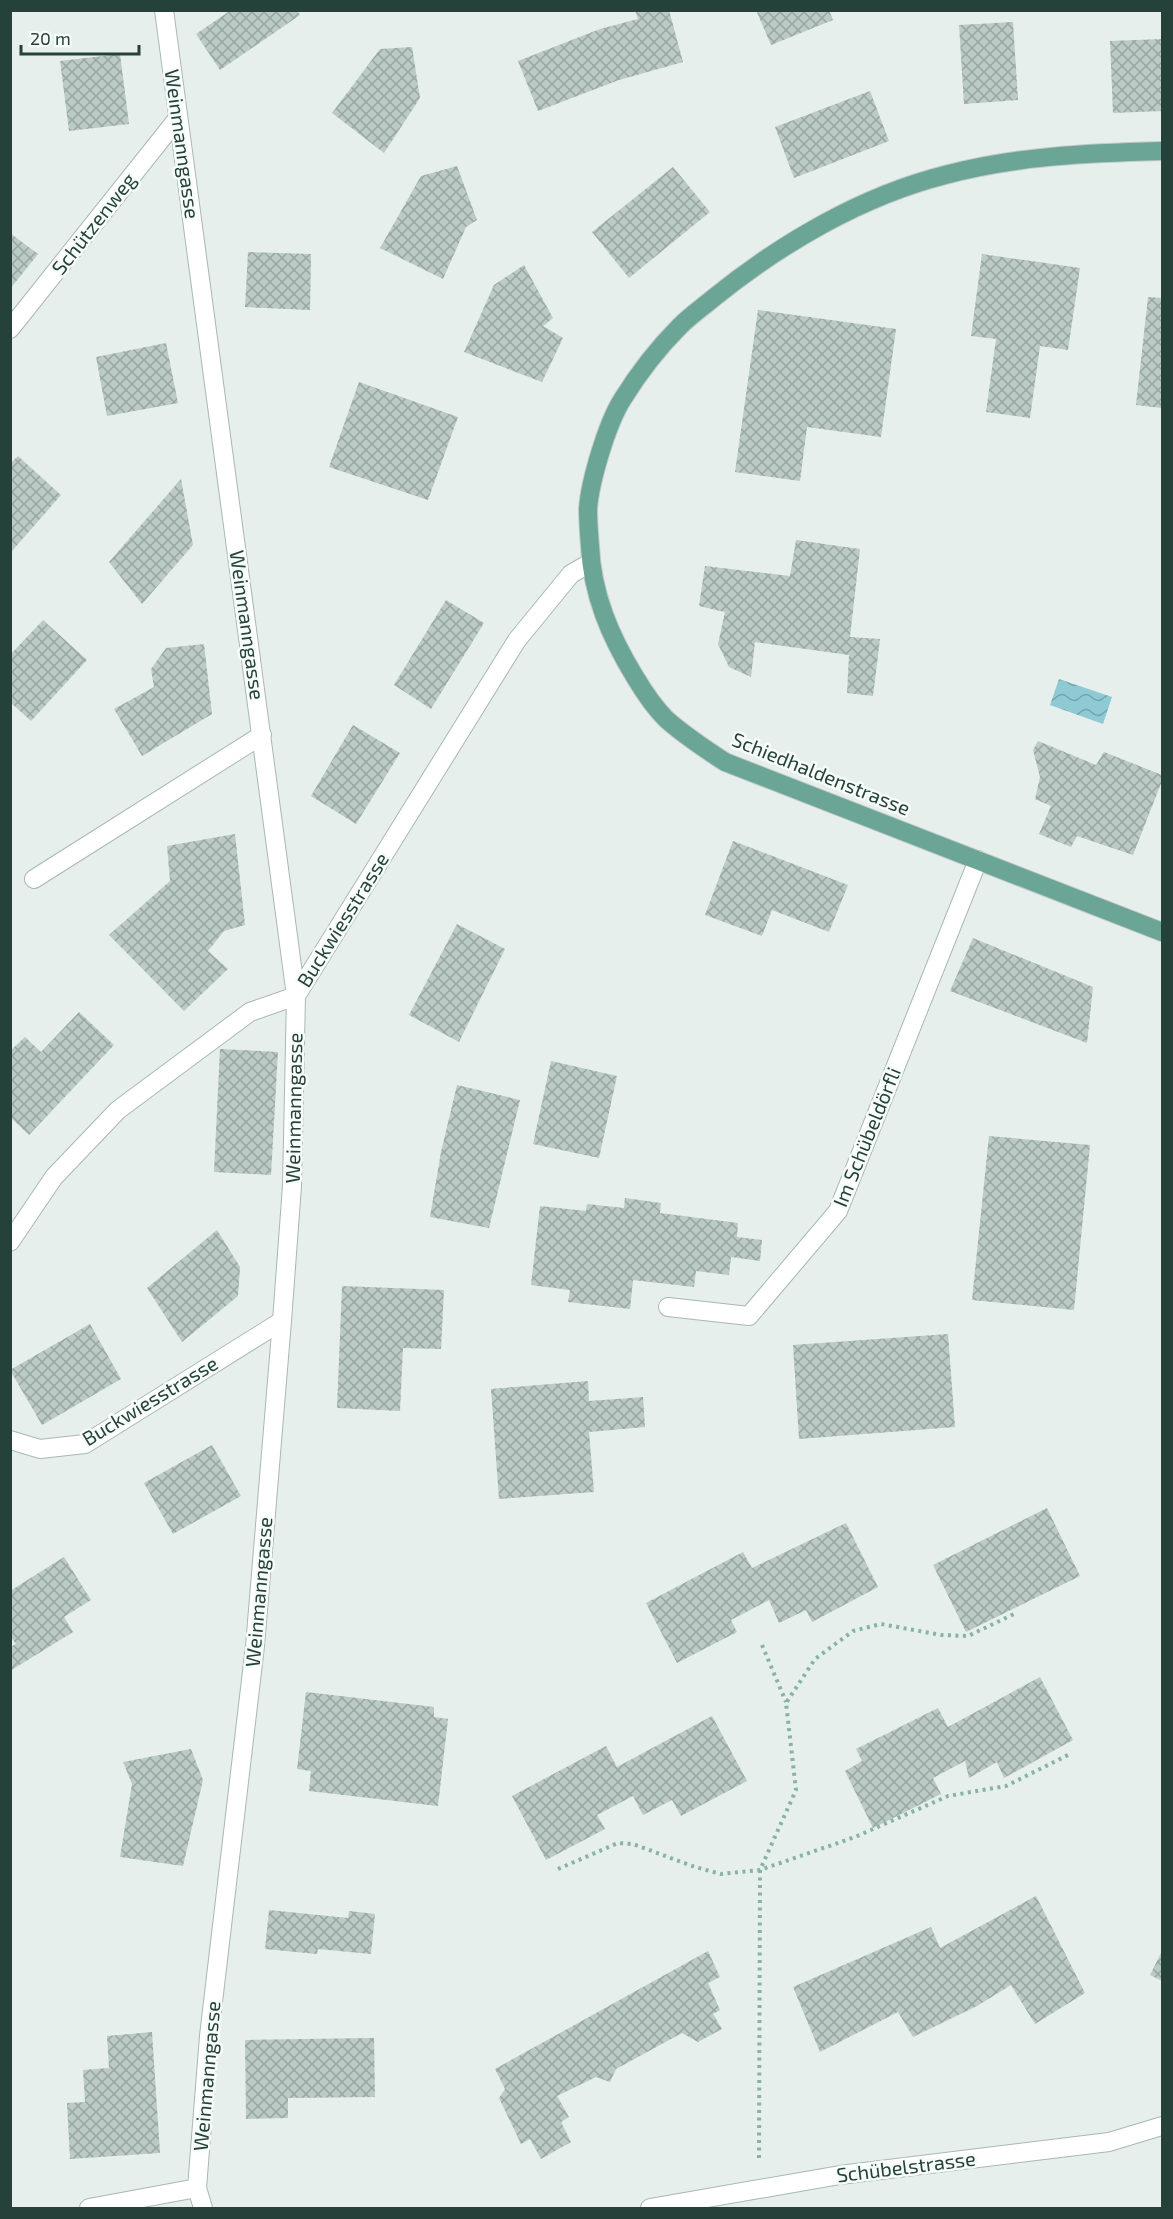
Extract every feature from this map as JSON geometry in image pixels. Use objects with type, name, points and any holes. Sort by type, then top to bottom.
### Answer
[{"type":"main road","name":"Schiedhaldenstrasse","points":[[1162,151],[1078,153],[984,166],[943,175],[881,197],[826,222],[796,239],[737,279],[682,324],[658,350],[621,402],[598,461],[588,508],[591,563],[599,604],[614,640],[645,694],[665,718],[698,744],[725,762],[1162,932]]},
{"type":"street","name":"Weinmanngasse","points":[[164,10],[296,996],[292,1186],[282,1321],[255,1646],[209,2036],[197,2188],[203,2208]]},
{"type":"street","name":"Schützenweg","points":[[10,329],[178,118]]},
{"type":"street","name":"Buckwiesstrasse","points":[[10,1242],[54,1178],[118,1110],[250,1012],[296,996],[518,640],[571,574],[591,563]]},
{"type":"street","points":[[34,879],[262,735]]},
{"type":"street","name":"Im Schübeldörfli","points":[[668,1307],[749,1316],[838,1211],[978,860]]},
{"type":"street","name":"Buckwiesstrasse","points":[[10,1440],[40,1449],[85,1444],[282,1321]]},
{"type":"street","name":"Schübelstrasse","points":[[650,2208],[840,2175],[1109,2142],[1162,2126]]},
{"type":"street","points":[[89,2208],[197,2188]]},
{"type":"path","points":[[786,1703],[815,1659],[854,1631],[881,1624],[941,1635],[968,1636],[1014,1614]]},
{"type":"path","points":[[758,2189],[760,1870],[796,1790],[786,1703],[762,1645]]},
{"type":"path","points":[[558,1869],[618,1843],[633,1844],[694,1867],[721,1874],[760,1870],[855,1837],[948,1796],[1006,1786],[1070,1754]]},
{"type":"water","points":[[1059,679],[1112,697],[1103,724],[1050,705]]},
{"type":"building","points":[[231,10],[297,10],[300,15],[220,70],[196,34]]},
{"type":"building","points":[[635,10],[669,10],[683,62],[619,80],[538,111],[518,61],[600,29],[638,19]]},
{"type":"building","points":[[756,10],[829,10],[833,20],[771,45]]},
{"type":"building","points":[[1013,22],[1018,100],[964,104],[959,25]]},
{"type":"building","points":[[1162,39],[1162,111],[1113,113],[1110,41]]},
{"type":"building","points":[[412,47],[420,98],[384,153],[332,113],[380,49]]},
{"type":"building","points":[[120,54],[129,124],[69,131],[60,61]]},
{"type":"building","points":[[870,91],[889,141],[794,178],[775,127]]},
{"type":"building","points":[[457,166],[477,220],[466,227],[443,279],[380,248],[421,176]]},
{"type":"building","points":[[673,167],[710,212],[629,278],[592,232]]},
{"type":"building","points":[[10,233],[38,254],[10,289]]},
{"type":"building","points":[[248,252],[311,254],[310,310],[245,307]]},
{"type":"building","points":[[982,254],[1080,268],[1068,350],[1040,346],[1030,418],[986,412],[996,339],[971,336]]},
{"type":"building","points":[[524,265],[553,318],[543,326],[563,338],[542,382],[464,352],[494,285]]},
{"type":"building","points":[[1148,297],[1162,298],[1162,408],[1136,405]]},
{"type":"building","points":[[758,310],[896,329],[881,437],[807,427],[800,481],[735,472]]},
{"type":"building","points":[[166,343],[178,403],[107,416],[96,357]]},
{"type":"building","points":[[359,382],[458,417],[428,500],[329,467]]},
{"type":"building","points":[[18,456],[61,495],[12,551],[10,464]]},
{"type":"building","points":[[181,479],[193,545],[142,604],[109,562]]},
{"type":"building","points":[[796,540],[860,549],[850,637],[880,639],[873,696],[847,693],[849,655],[755,642],[751,677],[729,667],[718,644],[725,612],[699,606],[705,566],[790,576]]},
{"type":"building","points":[[446,600],[484,623],[431,709],[394,685]]},
{"type":"building","points":[[43,620],[87,660],[31,721],[10,702],[10,655]]},
{"type":"building","points":[[204,644],[212,714],[142,756],[114,709],[154,687],[151,669],[166,648]]},
{"type":"building","points":[[353,725],[400,753],[356,824],[311,796]]},
{"type":"building","points":[[1038,741],[1096,765],[1104,752],[1162,775],[1162,781],[1133,855],[1077,836],[1071,847],[1039,834],[1051,806],[1035,799],[1040,777],[1033,750]]},
{"type":"building","points":[[235,834],[245,925],[224,931],[208,951],[228,969],[184,1011],[109,935],[170,881],[167,846]]},
{"type":"building","points":[[733,841],[848,885],[829,932],[772,910],[762,936],[705,915]]},
{"type":"building","points":[[457,924],[505,949],[459,1042],[409,1015]]},
{"type":"building","points":[[973,938],[1093,987],[1087,1043],[950,991]]},
{"type":"building","points":[[79,1012],[114,1045],[29,1135],[10,1117],[10,1051],[25,1037],[41,1052]]},
{"type":"building","points":[[220,1049],[278,1052],[271,1175],[214,1172]]},
{"type":"building","points":[[551,1061],[617,1076],[599,1158],[533,1144]]},
{"type":"building","points":[[457,1085],[520,1100],[489,1228],[430,1217],[441,1152]]},
{"type":"building","points":[[989,1136],[1090,1145],[1074,1310],[972,1300]]},
{"type":"building","points":[[625,1198],[661,1203],[660,1213],[738,1223],[737,1237],[762,1240],[760,1261],[731,1257],[729,1275],[696,1271],[694,1287],[633,1280],[630,1309],[568,1302],[570,1290],[531,1285],[540,1206],[586,1211],[587,1204],[624,1208]]},
{"type":"building","points":[[217,1230],[240,1267],[238,1296],[182,1342],[147,1288]]},
{"type":"building","points":[[342,1286],[444,1290],[441,1349],[403,1348],[400,1411],[337,1408]]},
{"type":"building","points":[[90,1324],[121,1379],[42,1425],[10,1370]]},
{"type":"building","points":[[948,1334],[955,1427],[799,1439],[793,1345]]},
{"type":"building","points":[[588,1381],[589,1401],[643,1397],[645,1427],[589,1432],[594,1492],[499,1499],[491,1389]]},
{"type":"building","points":[[212,1445],[241,1496],[173,1534],[144,1483]]},
{"type":"building","points":[[1047,1508],[1080,1576],[966,1632],[933,1565]]},
{"type":"building","points":[[846,1523],[878,1587],[812,1622],[806,1610],[779,1623],[769,1600],[731,1620],[737,1632],[677,1663],[646,1603],[743,1552],[752,1568]]},
{"type":"building","points":[[64,1557],[91,1600],[64,1617],[73,1632],[10,1671],[10,1647],[16,1644],[10,1636],[10,1591]]},
{"type":"building","points":[[1040,1677],[1073,1740],[1004,1778],[997,1762],[969,1778],[965,1761],[933,1778],[941,1794],[873,1828],[845,1771],[862,1761],[856,1749],[938,1708],[948,1727]]},
{"type":"building","points":[[306,1692],[434,1707],[434,1717],[448,1719],[438,1806],[309,1791],[311,1771],[297,1769]]},
{"type":"building","points":[[712,1716],[747,1781],[681,1816],[672,1800],[643,1815],[633,1796],[597,1815],[605,1829],[546,1860],[512,1796],[606,1746],[617,1767]]},
{"type":"building","points":[[191,1749],[203,1780],[183,1866],[120,1857],[132,1784],[123,1762]]},
{"type":"building","points":[[1036,1896],[1085,1993],[1035,2024],[1011,1985],[977,2006],[913,2037],[898,2012],[820,2052],[793,1987],[931,1927],[940,1948]]},
{"type":"building","points":[[269,1910],[348,1918],[349,1911],[375,1914],[371,1954],[318,1949],[317,1954],[265,1949]]},
{"type":"building","points":[[708,1951],[720,1977],[708,1983],[720,2010],[713,2014],[722,2029],[698,2042],[682,2033],[616,2069],[610,2082],[596,2077],[557,2096],[569,2117],[561,2122],[571,2142],[541,2159],[530,2139],[521,2144],[499,2098],[505,2089],[495,2069]]},
{"type":"building","points":[[1162,1951],[1162,1981],[1150,1975]]},
{"type":"building","points":[[152,2032],[160,2153],[70,2159],[67,2103],[85,2102],[83,2070],[109,2068],[107,2036]]},
{"type":"building","points":[[374,2038],[375,2097],[288,2098],[288,2118],[246,2119],[245,2040]]}]
